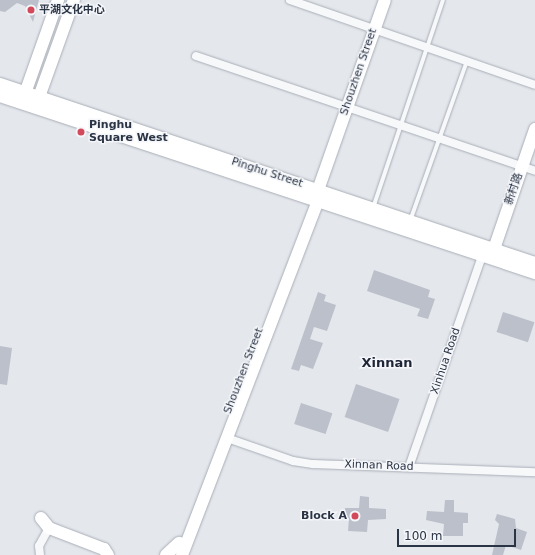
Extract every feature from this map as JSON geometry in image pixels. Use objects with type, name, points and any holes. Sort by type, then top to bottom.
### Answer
[{"type":"main road","points":[[23,98],[58,0]]},
{"type":"main road","points":[[39,97],[74,0]]},
{"type":"main road","name":"Shouzhen Street","points":[[180,552],[227,438],[316,197],[385,0]]},
{"type":"main road","name":"Pinghu Street","points":[[0,84],[23,98],[316,197],[373,208],[535,263]]},
{"type":"main road","name":"Pinghu Street","points":[[0,96],[23,98],[39,97],[482,256],[535,273]]},
{"type":"main road","name":"新村路","points":[[494,249],[535,129]]},
{"type":"main road","name":"Shouzhen Street","points":[[180,552],[316,197]]},
{"type":"main road","points":[[45,523],[104,549],[108,555]]},
{"type":"main road","points":[[166,555],[180,552]]},
{"type":"street","points":[[290,0],[535,85]]},
{"type":"street","points":[[196,56],[535,171]]},
{"type":"street","name":"Xinhua Road","points":[[409,467],[482,256]]},
{"type":"street","name":"Xinnan Road","points":[[227,438],[271,454],[306,463],[535,472]]},
{"type":"street","points":[[40,555],[39,546],[45,523]]},
{"type":"lane","points":[[373,208],[443,0]]},
{"type":"lane","points":[[410,221],[466,61]]},
{"type":"building","name":"平湖文化中心","points":[[0,0],[39,0],[33,22],[25,6],[17,3],[5,12],[0,11]]},
{"type":"building","points":[[374,270],[430,290],[428,297],[435,299],[428,319],[417,316],[420,309],[367,291]]},
{"type":"building","points":[[318,292],[326,295],[324,301],[336,305],[327,331],[314,327],[310,339],[323,343],[313,369],[301,365],[299,371],[291,369]]},
{"type":"building","points":[[503,312],[534,322],[528,342],[497,332]]},
{"type":"building","points":[[0,346],[12,348],[7,385],[0,384]]},
{"type":"building","points":[[356,384],[399,399],[388,432],[345,417]]},
{"type":"building","points":[[301,403],[332,413],[326,434],[294,424]]},
{"type":"building","name":"Block A","points":[[360,496],[369,497],[369,508],[386,509],[386,519],[368,520],[367,532],[348,531],[349,518],[344,517],[345,508],[359,508]]},
{"type":"building","points":[[445,500],[454,500],[454,512],[468,513],[468,523],[463,523],[463,536],[443,536],[444,524],[426,520],[427,511],[444,512]]},
{"type":"building","points":[[497,514],[515,519],[516,528],[527,532],[521,550],[506,545],[503,555],[492,555],[499,524],[495,520]]},
{"type":"place","name":"平湖文化中心","points":[[31,10]]},
{"type":"place","name":"Pinghu Square West","points":[[81,132]]},
{"type":"place","name":"Block A","points":[[355,516]]},
{"type":"district","name":"Xinnan","points":[[387,363]]}]
